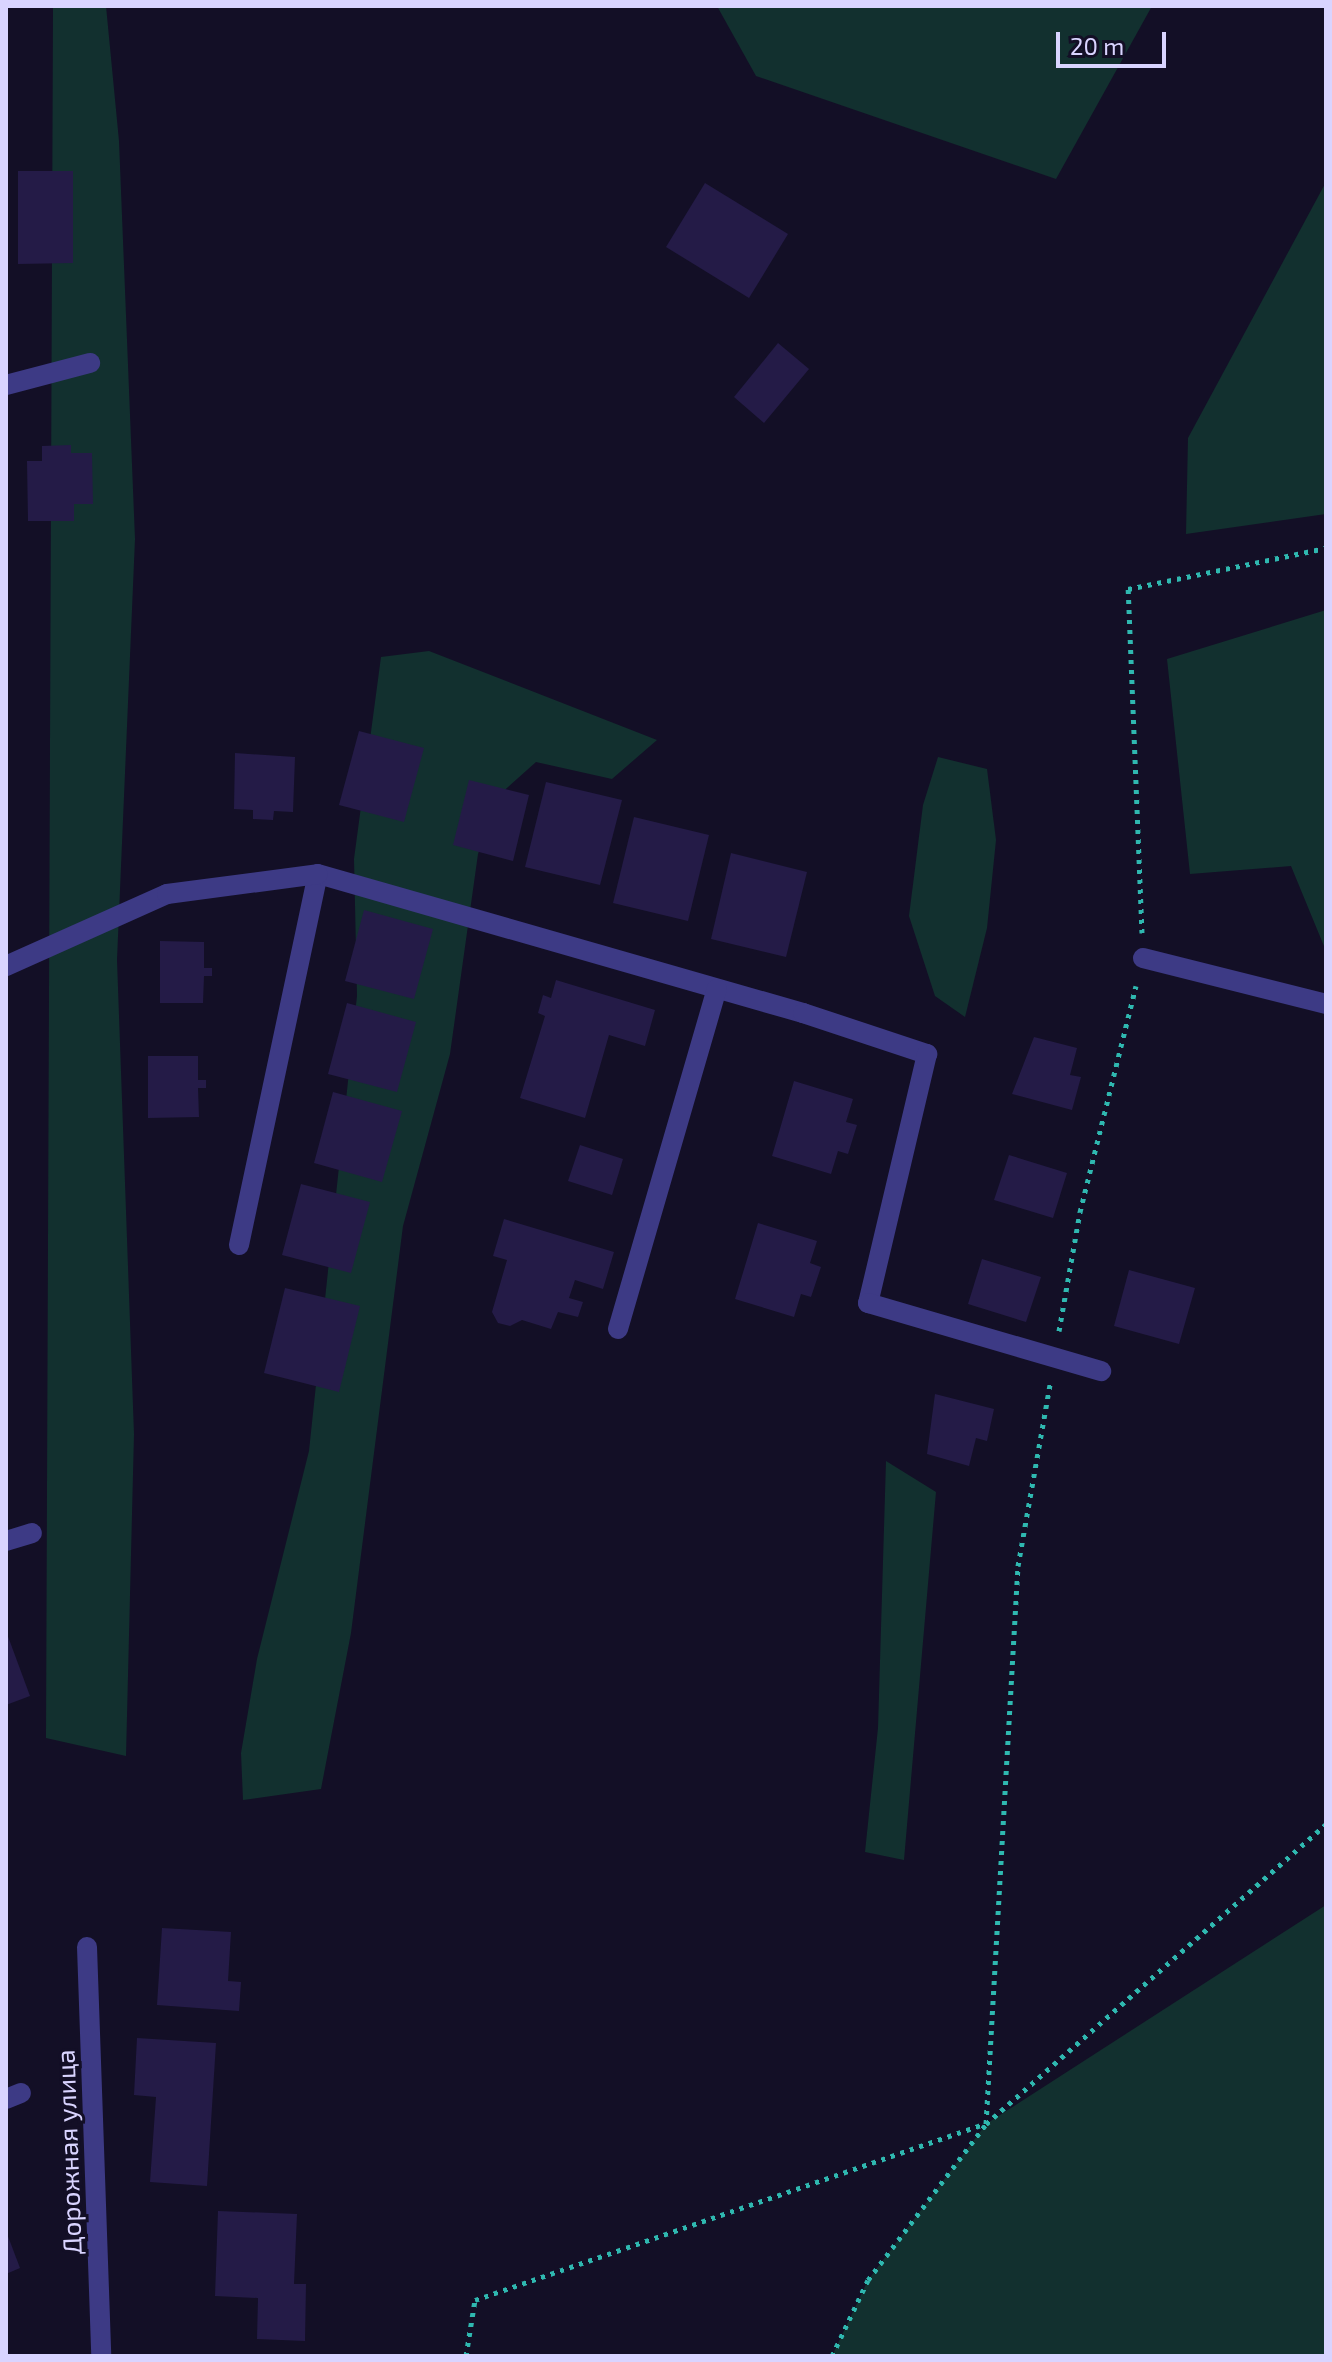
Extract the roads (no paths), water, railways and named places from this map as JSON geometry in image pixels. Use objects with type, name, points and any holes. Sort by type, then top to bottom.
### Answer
[{"type":"street","points":[[6,385],[90,363]]},
{"type":"street","points":[[6,966],[167,894],[318,874],[717,989],[927,1054],[868,1303],[1101,1371]]},
{"type":"street","points":[[239,1245],[318,874]]},
{"type":"street","points":[[1143,958],[1326,1004]]},
{"type":"street","points":[[618,1329],[717,989]]},
{"type":"street","points":[[6,1541],[32,1533]]},
{"type":"street","name":"Дорожная улица","points":[[87,1947],[101,2356]]}]
